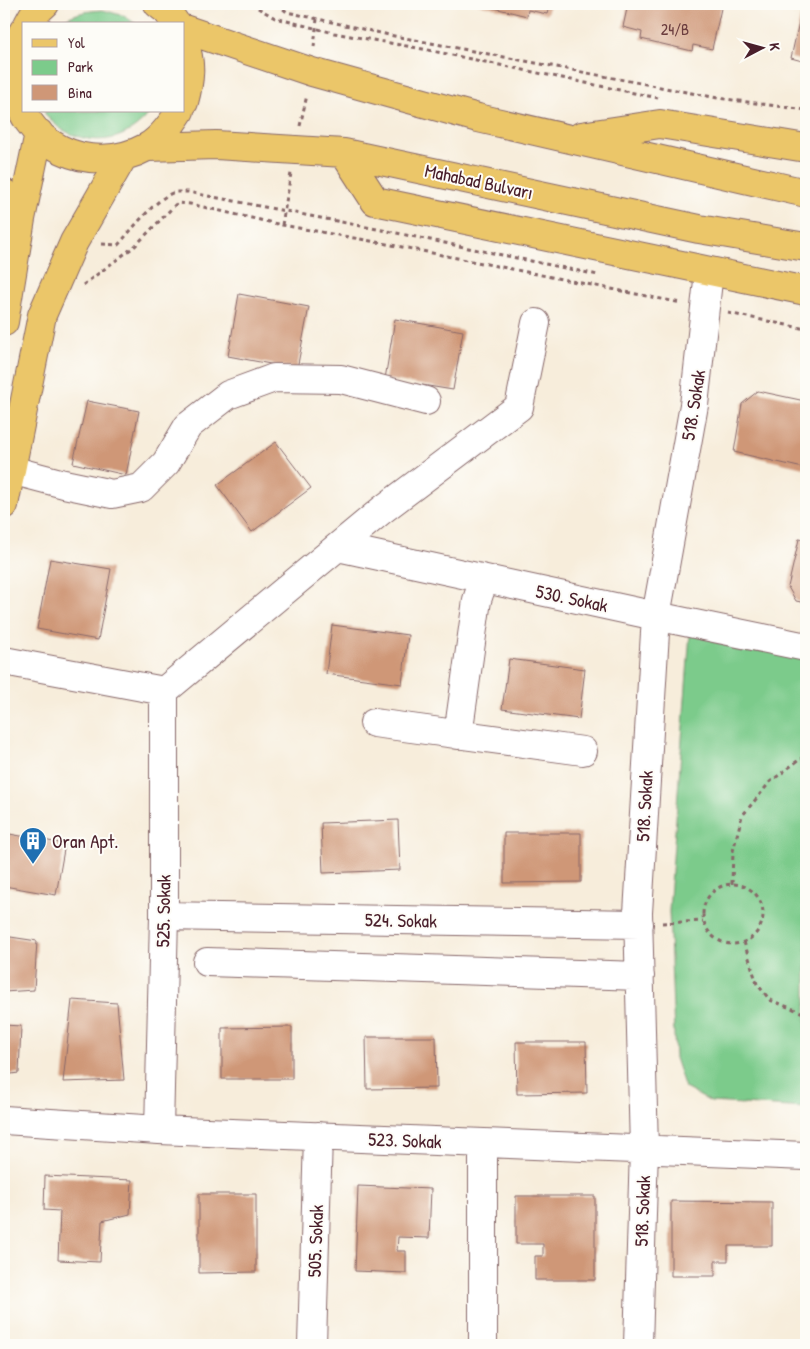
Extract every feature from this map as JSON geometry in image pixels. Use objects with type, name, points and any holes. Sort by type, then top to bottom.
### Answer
[{"type":"main road","points":[[29,22],[32,15],[45,4]]},
{"type":"main road","points":[[170,14],[312,72],[478,118],[806,193]]},
{"type":"main road","points":[[4,322],[21,219],[22,118],[15,90],[13,64],[19,38],[22,33]]},
{"type":"main road","points":[[185,44],[188,52],[190,80],[185,98]]},
{"type":"main road","points":[[22,118],[56,148],[78,156],[100,160],[123,157],[148,147],[168,129],[179,112]]},
{"type":"main road","points":[[567,138],[660,124],[806,148]]},
{"type":"main road","name":"Mahabad Bulvarı","points":[[148,147],[216,145],[344,153],[699,229],[806,247]]},
{"type":"main road","points":[[344,153],[375,201],[806,291]]},
{"type":"main road","points":[[4,505],[42,315],[74,242],[123,157]]},
{"type":"main road","points":[[4,193],[11,275]]},
{"type":"street","name":"518. Sokak","points":[[638,1345],[644,1150],[638,912],[656,616],[694,405],[710,272]]},
{"type":"street","points":[[4,660],[164,691],[382,510],[519,407],[536,323]]},
{"type":"street","points":[[11,470],[112,494],[141,488],[166,463],[188,426],[228,395],[274,378],[341,379],[426,401]]},
{"type":"street","name":"530. Sokak","points":[[338,547],[806,647]]},
{"type":"street","points":[[458,734],[477,600],[484,579]]},
{"type":"street","name":"525. Sokak","points":[[159,1130],[164,916],[164,691]]},
{"type":"street","points":[[374,724],[583,751]]},
{"type":"street","name":"524. Sokak","points":[[164,916],[638,924]]},
{"type":"street","points":[[207,962],[640,976]]},
{"type":"street","name":"523. Sokak","points":[[4,1120],[159,1130],[806,1156]]},
{"type":"street","name":"505. Sokak","points":[[312,1345],[318,1136]]},
{"type":"street","points":[[483,1143],[483,1345]]},
{"type":"path","points":[[251,4],[275,18],[316,28],[664,99]]},
{"type":"path","points":[[277,4],[287,12],[389,36],[718,98],[806,110]]},
{"type":"path","points":[[282,224],[295,149],[312,72],[318,19]]},
{"type":"path","points":[[74,242],[118,245],[164,197],[175,192],[188,192],[602,276]]},
{"type":"path","points":[[81,286],[136,246],[176,203],[190,204],[806,329]]},
{"type":"path","points":[[732,884],[733,851],[742,816],[770,782],[800,759],[806,758]]},
{"type":"path","points":[[732,884],[743,886],[751,891],[758,898],[762,908],[759,928],[753,936],[744,942],[734,944],[724,943],[715,938],[708,930],[703,912],[709,895],[724,885],[732,884]]},
{"type":"path","points":[[638,924],[704,921]]},
{"type":"path","points":[[744,942],[757,984],[770,1000],[801,1012],[806,1012]]},
{"type":"green space","points":[[103,10],[124,16],[133,22],[62,22],[74,15]]},
{"type":"green space","points":[[44,112],[150,112],[142,121],[122,135],[99,140],[75,136],[56,125]]},
{"type":"green space","points":[[690,633],[806,657],[806,1108],[711,1102],[685,1088],[675,1058],[669,911]]},
{"type":"building","points":[[478,4],[550,4],[547,14],[528,10],[527,16]]},
{"type":"building","points":[[628,4],[722,4],[712,49],[693,45],[692,51],[641,39],[642,32],[623,27]]},
{"type":"building","points":[[803,4],[806,4],[806,62],[791,58]]},
{"type":"building","points":[[239,294],[309,307],[297,369],[228,356]]},
{"type":"building","points":[[395,319],[463,331],[453,390],[385,379]]},
{"type":"building","points":[[758,391],[806,402],[806,454],[803,468],[734,452],[742,404]]},
{"type":"building","points":[[87,401],[139,411],[126,475],[73,463]]},
{"type":"building","points":[[276,442],[311,488],[252,532],[217,485]]},
{"type":"building","points":[[799,539],[806,540],[806,603],[796,601],[788,587]]},
{"type":"building","points":[[50,559],[111,569],[98,640],[37,629]]},
{"type":"building","points":[[332,625],[408,635],[402,684],[326,674]]},
{"type":"building","points":[[509,659],[585,669],[579,719],[502,709]]},
{"type":"building","points":[[398,820],[400,870],[323,873],[321,823]]},
{"type":"building","name":"Oran Apt.","points":[[4,833],[65,844],[56,895],[4,886]]},
{"type":"building","points":[[504,833],[581,833],[581,882],[504,883]]},
{"type":"building","points":[[4,936],[37,941],[34,990],[4,992]]},
{"type":"building","points":[[72,1000],[117,1003],[124,1080],[63,1082]]},
{"type":"building","points":[[4,1025],[21,1026],[19,1073],[4,1075]]},
{"type":"building","points":[[292,1027],[292,1079],[222,1079],[222,1028]]},
{"type":"building","points":[[366,1037],[436,1037],[437,1088],[367,1089]]},
{"type":"building","points":[[516,1042],[586,1042],[587,1093],[517,1094]]},
{"type":"building","points":[[45,1176],[132,1180],[130,1214],[102,1221],[100,1262],[58,1260],[60,1211],[44,1210]]},
{"type":"building","points":[[358,1186],[431,1189],[429,1238],[398,1237],[397,1251],[406,1251],[406,1273],[355,1271]]},
{"type":"building","points":[[199,1194],[256,1194],[256,1272],[199,1273]]},
{"type":"building","points":[[516,1196],[595,1196],[595,1280],[535,1280],[535,1256],[543,1256],[543,1244],[516,1244]]},
{"type":"building","points":[[671,1201],[772,1202],[772,1246],[728,1246],[728,1261],[715,1261],[715,1276],[671,1276]]},
{"type":"place","name":"Oran Apt.","points":[[33,865]]}]
